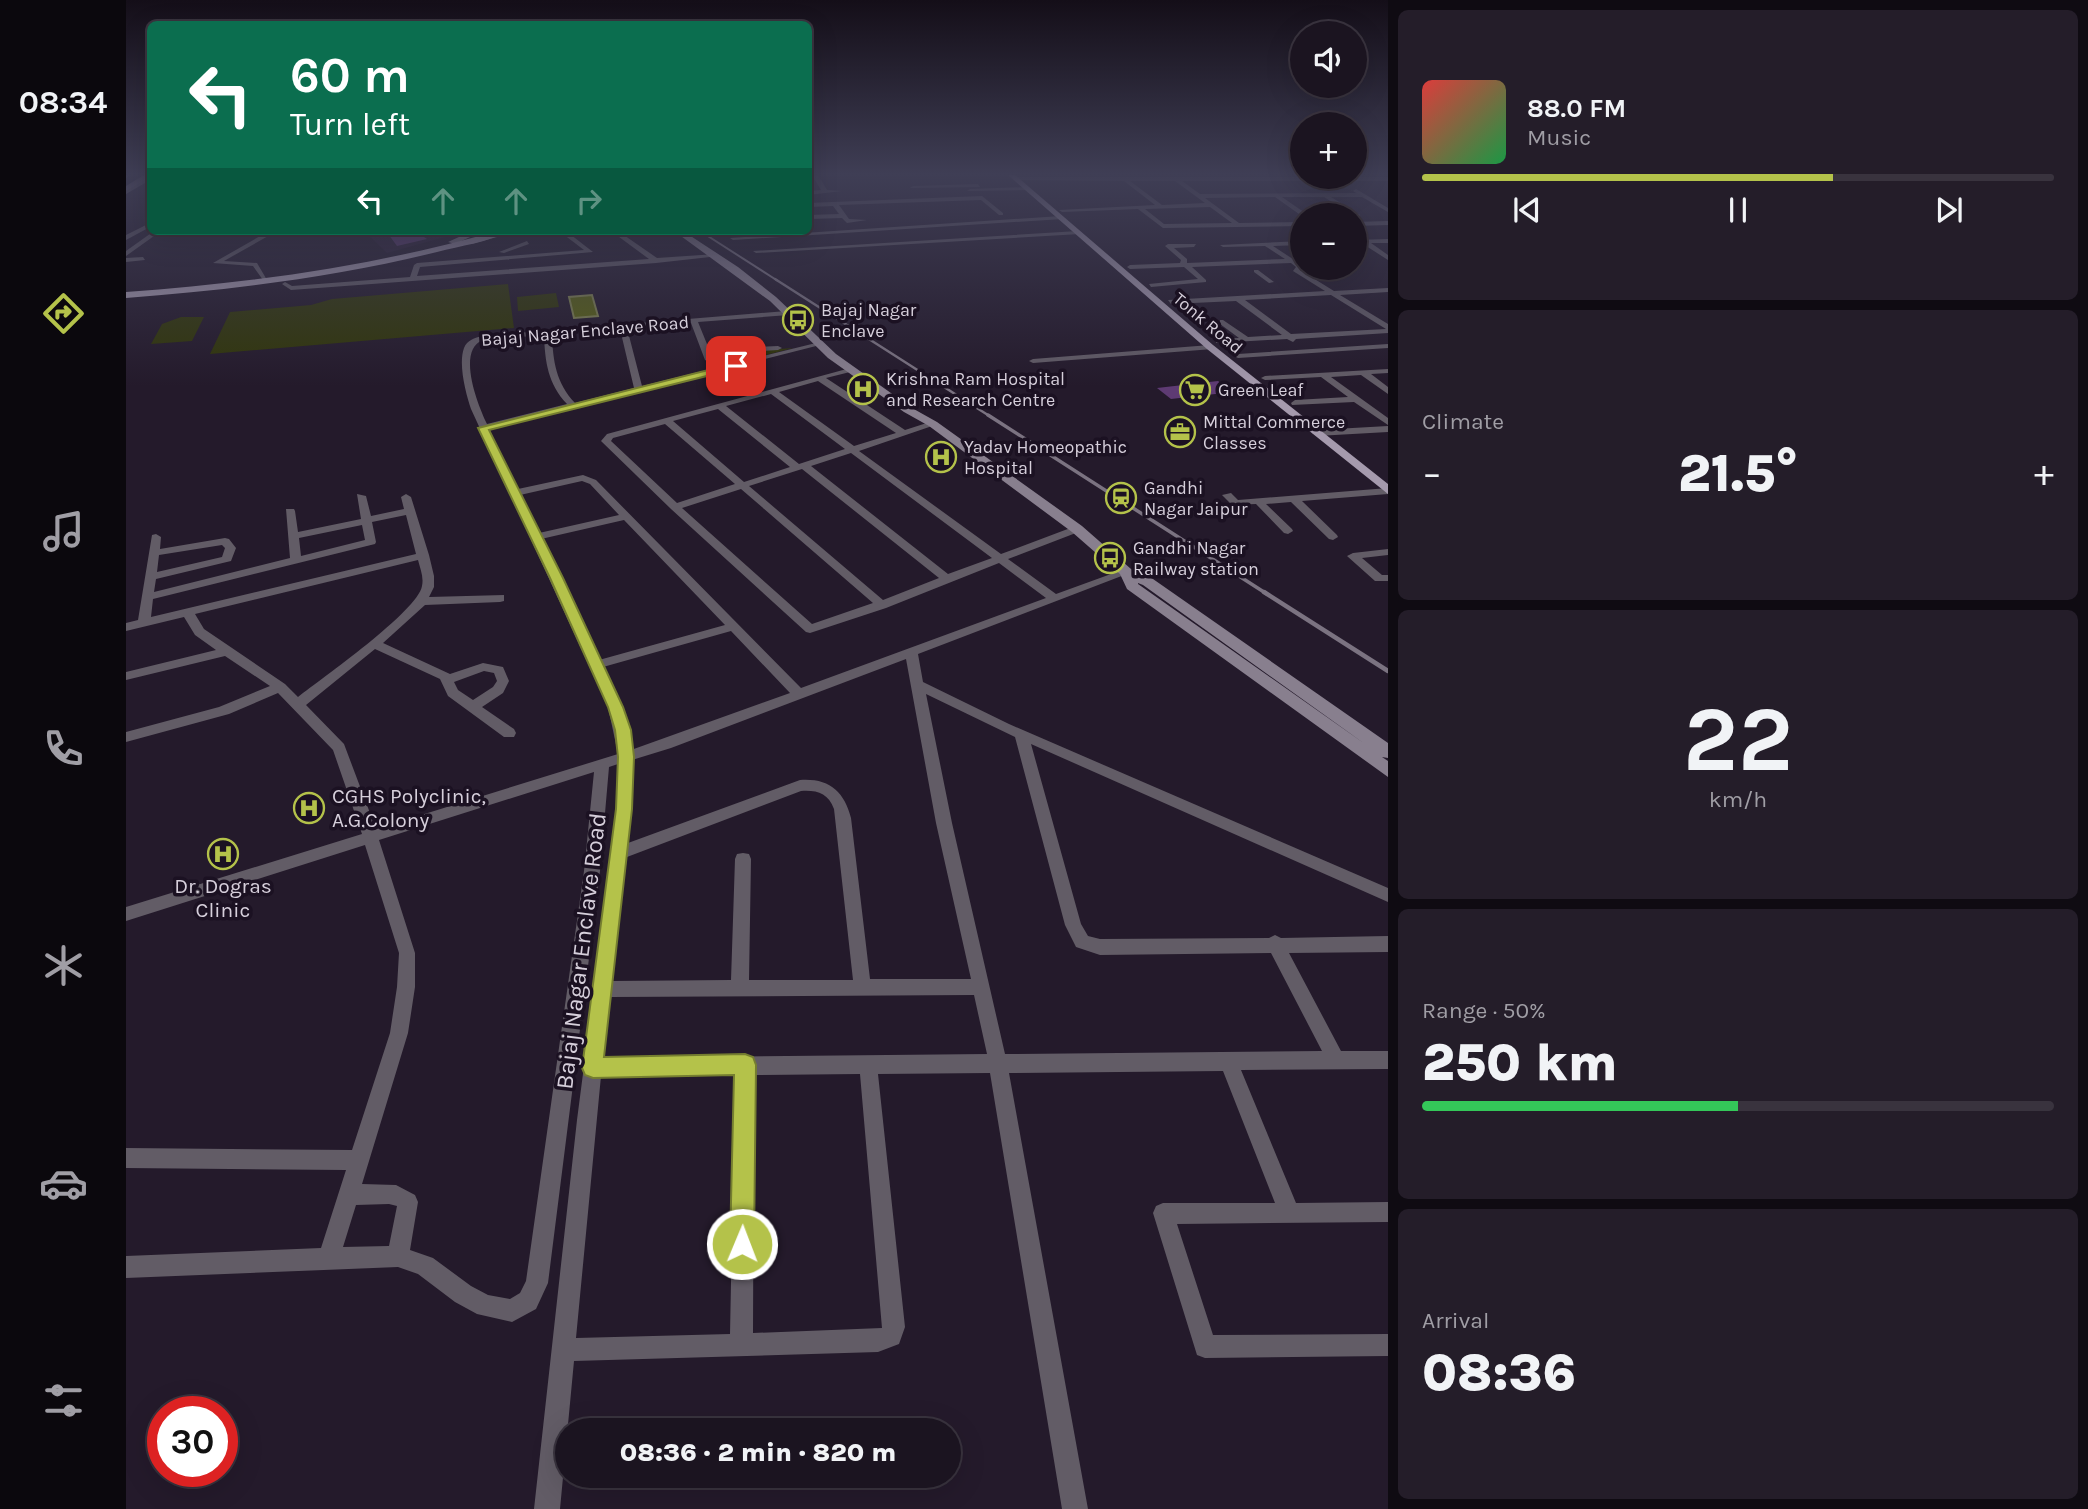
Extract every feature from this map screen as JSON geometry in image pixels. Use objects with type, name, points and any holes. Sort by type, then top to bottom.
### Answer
[{"type":"main road","points":[[205,289],[394,256],[438,245]]},
{"type":"main road","points":[[126,294],[205,289],[317,276],[415,261],[458,245]]},
{"type":"main road","name":"Tonk Road","points":[[1093,245],[1388,490]]},
{"type":"main road","name":"Tonk Road","points":[[1102,245],[1171,302],[1214,344],[1238,356],[1388,478]]},
{"type":"street","points":[[126,257],[140,245]]},
{"type":"street","points":[[248,245],[216,263],[255,264],[265,279]]},
{"type":"street","points":[[486,258],[517,245]]},
{"type":"street","points":[[530,245],[541,255]]},
{"type":"street","points":[[581,245],[605,264]]},
{"type":"street","points":[[634,245],[656,261]]},
{"type":"street","points":[[700,245],[795,313],[815,345],[908,410],[928,420]]},
{"type":"street","points":[[709,245],[754,275],[836,351],[1077,529],[1126,572],[1149,582],[1388,752]]},
{"type":"street","points":[[756,251],[839,245]]},
{"type":"street","points":[[1183,245],[1168,246],[1212,287]]},
{"type":"street","points":[[1223,245],[1230,251]]},
{"type":"street","points":[[1268,245],[1290,260]]},
{"type":"street","points":[[1370,245],[1388,258]]},
{"type":"street","points":[[413,279],[415,261],[589,252]]},
{"type":"street","points":[[285,284],[291,288],[716,256]]},
{"type":"street","points":[[126,257],[143,259]]},
{"type":"street","points":[[1238,257],[1245,263]]},
{"type":"street","points":[[1130,267],[1290,261]]},
{"type":"street","points":[[1271,282],[1256,271],[1290,270]]},
{"type":"street","points":[[1312,280],[1388,329]]},
{"type":"street","points":[[1151,285],[1205,281]]},
{"type":"street","points":[[1171,302],[1388,290]]},
{"type":"street","points":[[1220,293],[1227,299]]},
{"type":"street","points":[[1239,299],[1308,352]]},
{"type":"street","name":"Bajaj Nagar Enclave Road","points":[[547,1509],[566,1350],[593,1068],[624,809],[626,757],[623,730],[596,665],[468,393],[469,344],[482,338],[795,313]]},
{"type":"street","points":[[694,321],[713,372]]},
{"type":"street","points":[[1223,321],[1247,340]]},
{"type":"street","points":[[624,327],[639,390]]},
{"type":"street","points":[[1033,361],[1388,329]]},
{"type":"street","points":[[548,333],[551,374],[556,386],[573,406]]},
{"type":"street","points":[[706,352],[815,345]]},
{"type":"street","points":[[483,428],[815,345]]},
{"type":"street","points":[[1238,356],[1388,346]]},
{"type":"street","points":[[851,369],[610,436],[606,441],[810,629],[882,605],[1077,529]]},
{"type":"street","points":[[1265,378],[1388,371]]},
{"type":"street","points":[[1362,372],[1388,391]]},
{"type":"street","points":[[1323,374],[1388,422]]},
{"type":"street","points":[[820,378],[903,433]]},
{"type":"street","points":[[772,391],[1054,598]]},
{"type":"street","points":[[1295,403],[1357,399]]},
{"type":"street","points":[[720,406],[947,579]]},
{"type":"street","points":[[666,420],[882,605]]},
{"type":"street","points":[[675,507],[903,433],[928,420]]},
{"type":"street","points":[[1317,433],[1388,429]]},
{"type":"street","points":[[515,493],[587,478],[799,694]]},
{"type":"street","points":[[1227,495],[1236,503],[1388,490]]},
{"type":"street","points":[[147,597],[371,542],[361,496]]},
{"type":"street","points":[[297,705],[374,644],[422,601],[428,587],[424,555],[406,497]]},
{"type":"street","points":[[1292,497],[1333,537]]},
{"type":"street","points":[[1258,501],[1288,531]]},
{"type":"street","points":[[290,511],[296,561]]},
{"type":"street","points":[[293,536],[411,511]]},
{"type":"street","points":[[536,537],[626,516]]},
{"type":"street","points":[[144,623],[156,537]]},
{"type":"street","points":[[150,577],[227,559],[231,548],[225,541],[154,553]]},
{"type":"street","points":[[1388,552],[1353,556],[1379,579],[1388,578]]},
{"type":"street","points":[[126,627],[424,555]]},
{"type":"street","points":[[126,914],[700,732],[1126,572]]},
{"type":"street","points":[[1126,572],[1132,586],[1388,771]]},
{"type":"street","points":[[422,601],[500,598]]},
{"type":"street","points":[[187,611],[199,632],[280,687],[339,748],[371,835],[407,953],[399,1033],[328,1260]]},
{"type":"street","points":[[596,665],[735,626]]},
{"type":"street","points":[[374,644],[449,679],[483,667],[499,670],[503,681],[498,690],[472,707]]},
{"type":"street","points":[[126,676],[228,651]]},
{"type":"street","points":[[911,651],[944,823],[998,1062],[1075,1509]]},
{"type":"street","points":[[449,679],[453,693],[509,733]]},
{"type":"street","points":[[919,685],[1021,734],[1388,895]]},
{"type":"street","points":[[126,737],[218,713],[251,702],[280,687]]},
{"type":"street","points":[[1021,734],[1073,925],[1082,942],[1100,947],[1275,943],[1388,944]]},
{"type":"street","points":[[126,1267],[398,1256],[425,1266],[463,1294],[485,1306],[512,1311],[528,1301],[537,1283],[590,883],[602,765]]},
{"type":"street","points":[[619,853],[800,786],[813,784],[828,789],[839,799],[844,818],[862,987]]},
{"type":"street","points":[[740,988],[743,859]]},
{"type":"street","points":[[1275,943],[1336,1060]]},
{"type":"street","points":[[602,989],[981,987]]},
{"type":"street","points":[[1228,1060],[1290,1214]]},
{"type":"street","points":[[593,1068],[868,1063],[1388,1060]]},
{"type":"street","points":[[566,1350],[878,1341],[891,1336],[894,1327],[868,1063]]},
{"type":"street","points":[[741,1346],[745,1065]]},
{"type":"street","points":[[126,1158],[358,1160]]},
{"type":"street","points":[[350,1195],[393,1195],[404,1197],[408,1202],[398,1256]]},
{"type":"street","points":[[1388,1212],[1163,1213],[1205,1347],[1388,1345]]},
{"type":"shaded area","points":[[379,245],[415,245],[387,253]]},
{"type":"shaded area","points":[[508,284],[514,328],[210,354],[230,312],[311,305],[332,299]]},
{"type":"shaded area","points":[[556,293],[559,307],[518,311],[517,297]]},
{"type":"shaded area","points":[[592,295],[598,316],[574,318],[569,297]]},
{"type":"shaded area","points":[[181,317],[204,317],[192,341],[151,344],[162,324]]},
{"type":"shaded area","points":[[793,348],[716,368],[711,354]]},
{"type":"building","name":"Green Leaf","points":[[1218,381],[1233,392],[1171,399],[1157,388]]},
{"type":"railway","points":[[722,245],[778,281]]},
{"type":"railway","points":[[775,279],[991,417]]},
{"type":"railway","points":[[988,415],[1267,594]]},
{"type":"railway","points":[[1264,592],[1388,671]]},
{"type":"place","name":"Bajaj Nagar Enclave","points":[[798,320]]},
{"type":"place","name":"Krishna Ram Hospital and Research Centre","points":[[863,389]]},
{"type":"place","name":"Green Leaf","points":[[1195,390]]},
{"type":"place","name":"Mittal Commerce Classes","points":[[1180,432]]},
{"type":"place","name":"Yadav Homeopathic Hospital","points":[[941,457]]},
{"type":"place","name":"Gandhi Nagar Jaipur","points":[[1121,498]]},
{"type":"place","name":"Gandhi Nagar Railway station","points":[[1110,558]]},
{"type":"place","name":"CGHS Polyclinic, A.G.Colony","points":[[309,808]]},
{"type":"place","name":"Dr. Dogras Clinic","points":[[223,854]]},
{"type":"route","points":[[736,366],[483,428],[556,578],[623,730],[626,757],[624,809],[593,1068],[745,1065],[742,1244]]}]
